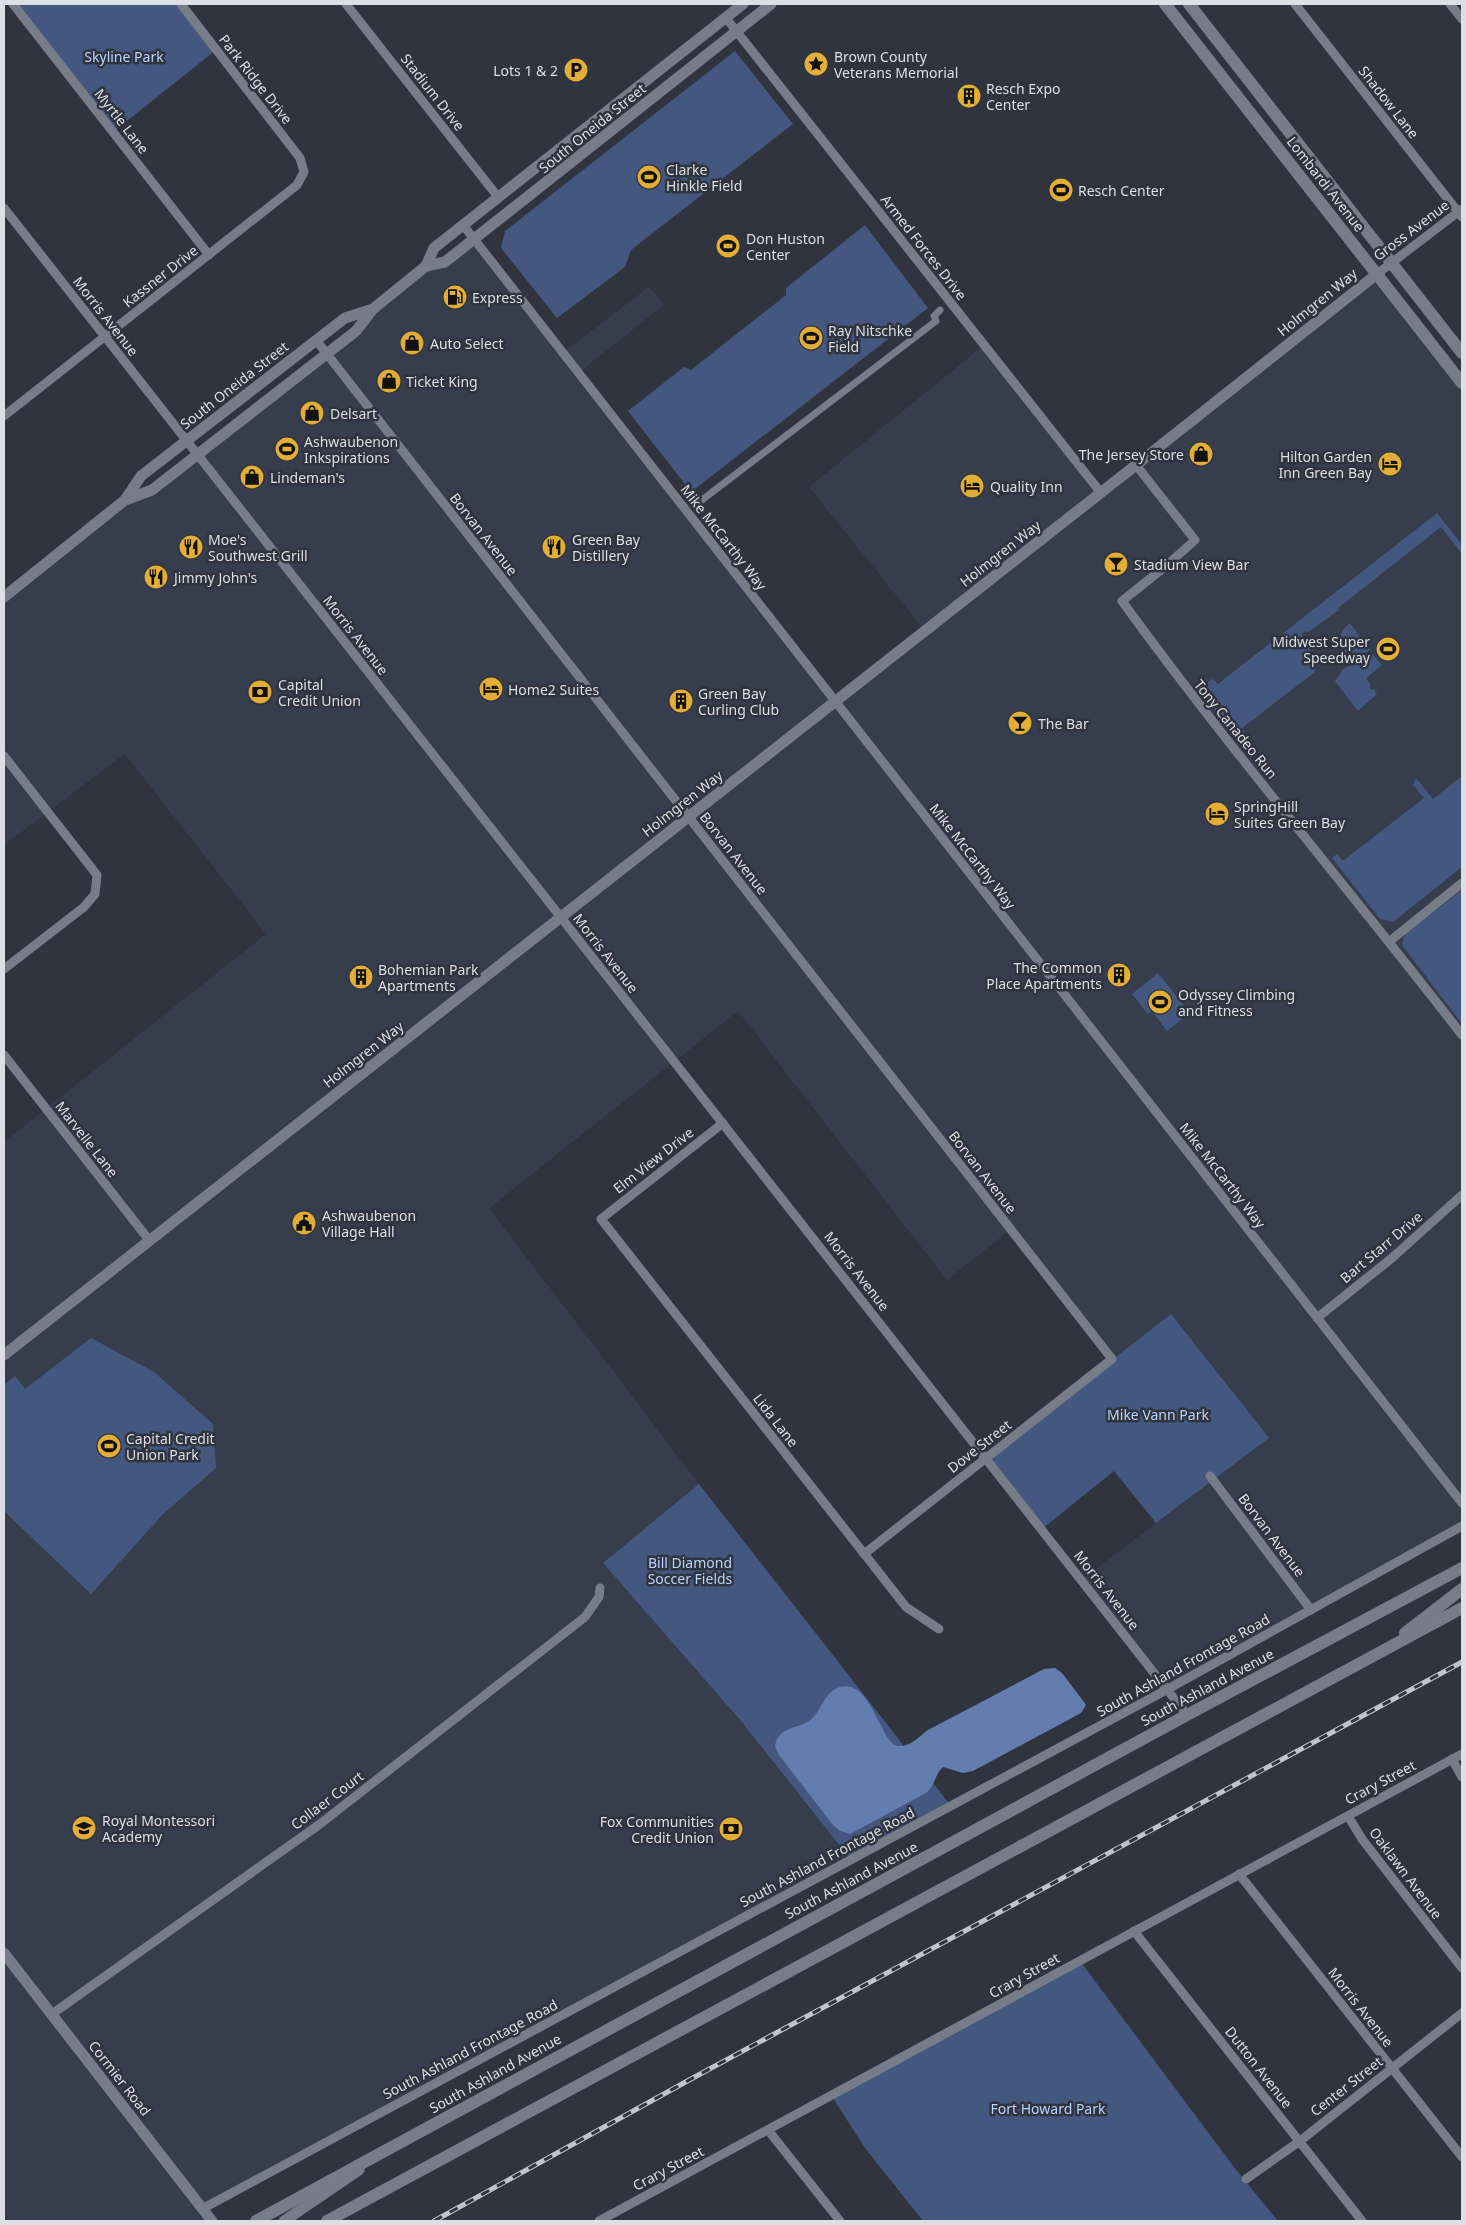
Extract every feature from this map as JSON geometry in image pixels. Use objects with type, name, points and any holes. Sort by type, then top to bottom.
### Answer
[{"type":"main road","name":"Lombardi Avenue","points":[[1165,4],[1462,383]]},
{"type":"main road","name":"Lombardi Avenue","points":[[1189,4],[1462,353]]},
{"type":"main road","name":"South Ashland Avenue","points":[[256,2221],[1187,1715],[1462,1568]]},
{"type":"main road","points":[[1371,1658],[1462,1589]]},
{"type":"main road","points":[[327,2221],[1462,1608]]},
{"type":"street","name":"Myrtle Lane","points":[[13,4],[209,255]]},
{"type":"street","name":"Park Ridge Drive","points":[[181,4],[300,158],[304,172]]},
{"type":"street","name":"Stadium Drive","points":[[346,4],[498,197]]},
{"type":"street","name":"South Oneida Street","points":[[426,266],[434,248],[743,4]]},
{"type":"street","name":"South Oneida Street","points":[[125,500],[152,490],[198,455],[356,331],[373,308],[426,266],[445,262],[771,4]]},
{"type":"street","name":"Shadow Lane","points":[[1295,4],[1461,213]]},
{"type":"street","points":[[1450,4],[1462,19]]},
{"type":"street","name":"Armed Forces Drive","points":[[726,18],[1100,493]]},
{"type":"street","name":"Kassner Drive","points":[[4,416],[297,185],[304,172]]},
{"type":"street","name":"Morris Avenue","points":[[4,208],[1187,1715]]},
{"type":"street","name":"Gross Avenue","points":[[1376,274],[1461,213]]},
{"type":"street","name":"Mike McCarthy Way","points":[[463,225],[1462,1503]]},
{"type":"street","name":"Holmgren Way","points":[[4,1355],[1376,274]]},
{"type":"street","name":"South Oneida Street","points":[[4,597],[125,500],[141,476],[345,318],[373,308]]},
{"type":"street","points":[[698,503],[936,320],[934,316],[940,310]]},
{"type":"street","name":"Borvan Avenue","points":[[316,340],[1112,1359]]},
{"type":"street","name":"Tony Canadeo Run","points":[[1136,465],[1195,540],[1122,601],[1187,690],[1390,942],[1462,1035]]},
{"type":"street","points":[[4,756],[97,875],[95,894],[84,907],[4,970]]},
{"type":"street","points":[[1390,942],[1462,884]]},
{"type":"street","name":"Marvelle Lane","points":[[4,1055],[149,1240]]},
{"type":"street","name":"Elm View Drive","points":[[601,1219],[723,1123]]},
{"type":"street","name":"Bart Starr Drive","points":[[1317,1318],[1392,1258],[1462,1196]]},
{"type":"street","name":"Lida Lane","points":[[601,1219],[906,1607],[939,1629]]},
{"type":"street","name":"Dove Street","points":[[864,1554],[1112,1359]]},
{"type":"street","name":"Borvan Avenue","points":[[1210,1476],[1311,1610]]},
{"type":"street","name":"South Ashland Frontage Road","points":[[202,2209],[1168,1689],[1462,1526]]},
{"type":"street","name":"Collaer Court","points":[[52,2014],[328,1818],[586,1616],[599,1598],[600,1588]]},
{"type":"street","name":"Crary Street","points":[[599,2221],[1462,1754]]},
{"type":"street","points":[[1452,1759],[1462,1777]]},
{"type":"street","name":"Oaklawn Avenue","points":[[1348,1816],[1362,1839],[1462,1968]]},
{"type":"street","name":"Morris Avenue","points":[[1239,1874],[1462,2157]]},
{"type":"street","name":"Dutton Avenue","points":[[1134,1931],[1362,2221]]},
{"type":"street","name":"Cormier Road","points":[[4,1953],[212,2221]]},
{"type":"street","name":"Center Street","points":[[1246,2179],[1300,2141],[1462,2013]]},
{"type":"street","points":[[768,2130],[840,2221]]},
{"type":"street","points":[[284,2221],[336,2187],[384,2151]]},
{"type":"shaded area","points":[[474,239],[562,353],[649,287],[664,305],[578,373],[835,702],[925,631],[809,487],[983,346],[1101,493],[1377,274],[1462,383],[1462,1526],[1168,1689],[1082,1579],[1269,1438],[1112,1359],[1010,1230],[947,1280],[738,1011],[489,1208],[699,1484],[603,1563],[741,1721],[851,1860],[203,2209],[212,2221],[4,2221],[4,1142],[266,934],[125,754],[4,845],[4,597],[125,500],[152,490],[209,446],[426,266],[445,262]]},
{"type":"shaded area","points":[[1055,1668],[1062,1673],[1086,1705],[1081,1713],[973,1771],[963,1773],[943,1767],[932,1787],[926,1793],[850,1834],[839,1830],[833,1825],[779,1755],[775,1746],[780,1735],[788,1729],[809,1721],[817,1713],[830,1693],[840,1687],[851,1687],[860,1692],[892,1743],[902,1746],[914,1741],[928,1730],[1044,1669]]},
{"type":"green space","name":"Skyline Park","points":[[19,4],[181,4],[216,50],[113,132],[15,7]]},
{"type":"green space","name":"Clarke Hinkle Field","points":[[735,51],[793,124],[631,250],[625,267],[557,318],[501,248],[505,231]]},
{"type":"green space","name":"Ray Nitschke Field","points":[[865,225],[928,308],[691,492],[628,411],[684,367],[691,370],[786,295],[786,288]]},
{"type":"green space","points":[[1437,513],[1462,545],[1462,554],[1441,527],[1338,608],[1339,610],[1308,632],[1304,631],[1302,635],[1315,658],[1315,672],[1242,728],[1246,735],[1239,740],[1200,691],[1204,684],[1213,679],[1218,684]]},
{"type":"green space","points":[[1350,623],[1370,650],[1354,662],[1342,666],[1341,638],[1345,628]]},
{"type":"green space","points":[[1371,652],[1382,665],[1366,678],[1371,686],[1370,688],[1374,689],[1377,694],[1358,711],[1335,681],[1343,669],[1358,662]]},
{"type":"green space","points":[[1462,776],[1462,867],[1393,922],[1380,919],[1332,858],[1337,854],[1344,860],[1424,798],[1413,785],[1416,778],[1433,799]]},
{"type":"green space","points":[[1462,890],[1462,1024],[1402,945],[1403,938],[1408,932]]},
{"type":"green space","name":"Odyssey Climbing and Fitness","points":[[1158,973],[1190,1013],[1167,1031],[1152,1011],[1148,1014],[1132,994]]},
{"type":"green space","name":"Mike Vann Park","points":[[1171,1314],[1269,1438],[1156,1523],[1114,1471],[1042,1529],[986,1458]]},
{"type":"green space","name":"Capital Credit Union Park","points":[[91,1338],[154,1372],[213,1424],[216,1468],[163,1514],[91,1594],[4,1511],[4,1385],[15,1376],[25,1389]]},
{"type":"green space","name":"Bill Diamond Soccer Fields","points":[[699,1484],[951,1806],[851,1860],[741,1721],[603,1563]]},
{"type":"green space","name":"Fort Howard Park","points":[[1080,1961],[1234,2167],[1278,2221],[923,2221],[865,2148],[831,2095]]},
{"type":"railway","points":[[434,2221],[691,2079],[1462,1662]]},
{"type":"place","name":"Brown County Veterans Memorial","points":[[816,64]]},
{"type":"place","name":"Lots 1 & 2","points":[[576,70]]},
{"type":"place","name":"Resch Expo Center","points":[[969,96]]},
{"type":"place","name":"Clarke Hinkle Field","points":[[649,177]]},
{"type":"place","name":"Resch Center","points":[[1061,190]]},
{"type":"place","name":"Don Huston Center","points":[[728,246]]},
{"type":"place","name":"Express","points":[[455,297]]},
{"type":"place","name":"Ray Nitschke Field","points":[[811,338]]},
{"type":"place","name":"Auto Select","points":[[412,343]]},
{"type":"place","name":"Ticket King","points":[[389,381]]},
{"type":"place","name":"Delsart","points":[[312,413]]},
{"type":"place","name":"Ashwaubenon Inkspirations","points":[[287,449]]},
{"type":"place","name":"The Jersey Store","points":[[1201,454]]},
{"type":"place","name":"Hilton Garden Inn Green Bay","points":[[1390,464]]},
{"type":"place","name":"Lindeman's","points":[[252,477]]},
{"type":"place","name":"Quality Inn","points":[[972,486]]},
{"type":"place","name":"Moe's Southwest Grill","points":[[191,547]]},
{"type":"place","name":"Green Bay Distillery","points":[[554,547]]},
{"type":"place","name":"Stadium View Bar","points":[[1116,564]]},
{"type":"place","name":"Jimmy John's","points":[[156,577]]},
{"type":"place","name":"Midwest Super Speedway","points":[[1388,649]]},
{"type":"place","name":"Home2 Suites","points":[[491,689]]},
{"type":"place","name":"Capital Credit Union","points":[[260,692]]},
{"type":"place","name":"Green Bay Curling Club","points":[[681,701]]},
{"type":"place","name":"The Bar","points":[[1020,723]]},
{"type":"place","name":"SpringHill Suites Green Bay","points":[[1217,814]]},
{"type":"place","name":"The Common Place Apartments","points":[[1119,975]]},
{"type":"place","name":"Bohemian Park Apartments","points":[[361,977]]},
{"type":"place","name":"Odyssey Climbing and Fitness","points":[[1160,1002]]},
{"type":"place","name":"Ashwaubenon Village Hall","points":[[304,1223]]},
{"type":"place","name":"Capital Credit Union Park","points":[[109,1446]]},
{"type":"place","name":"Royal Montessori Academy","points":[[84,1828]]},
{"type":"place","name":"Fox Communities Credit Union","points":[[731,1829]]}]
